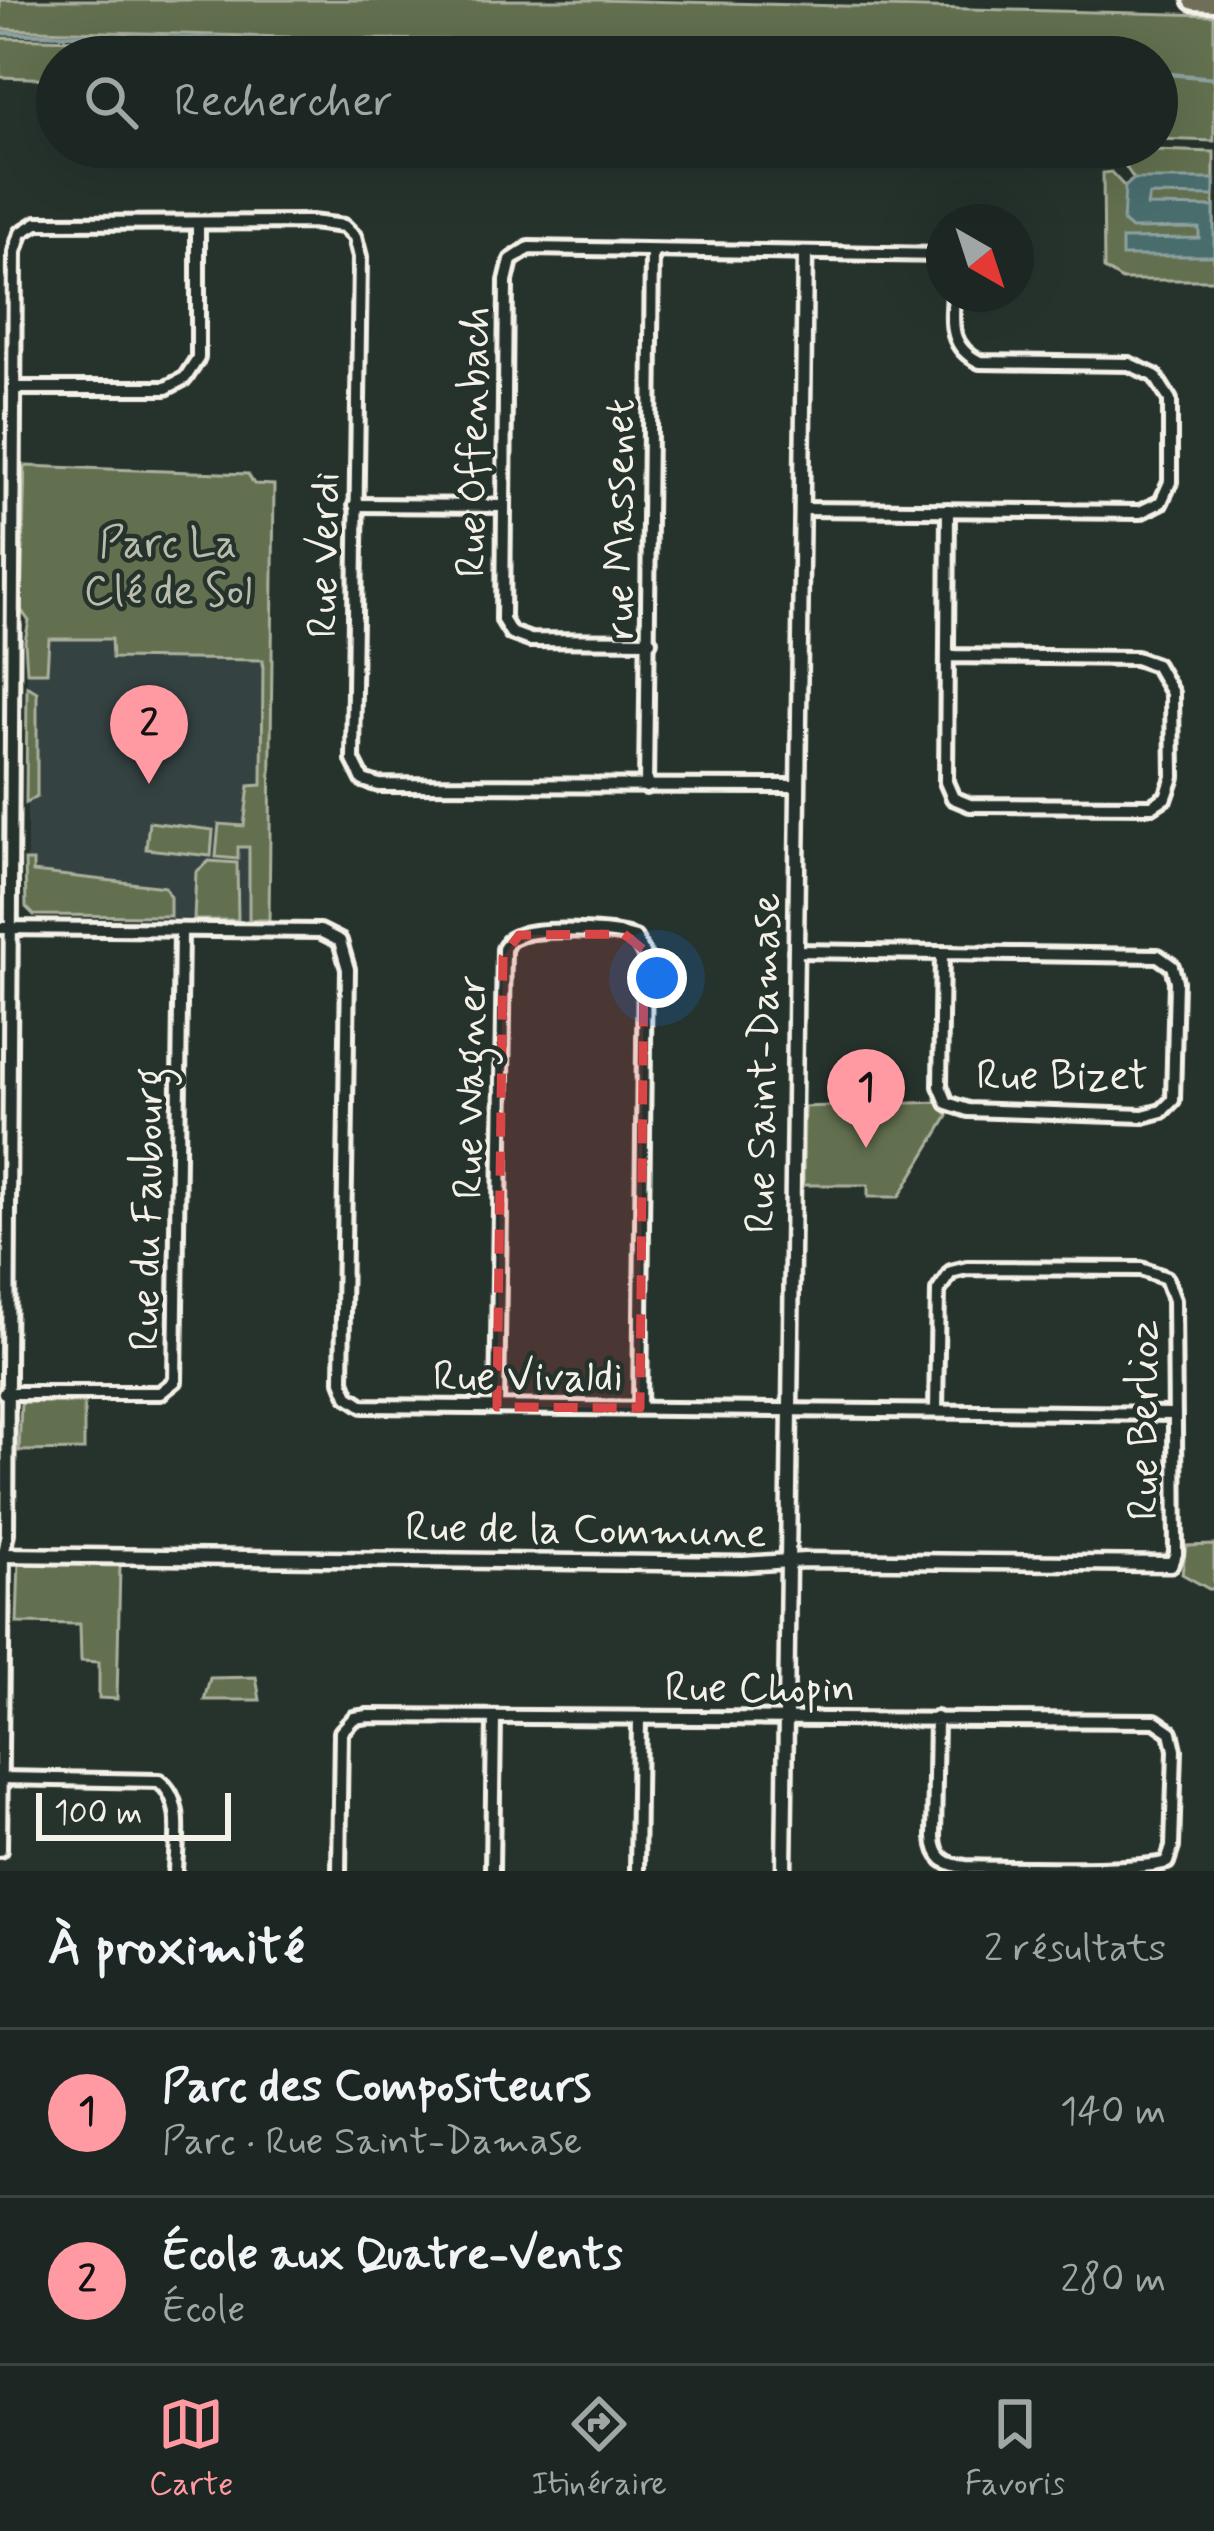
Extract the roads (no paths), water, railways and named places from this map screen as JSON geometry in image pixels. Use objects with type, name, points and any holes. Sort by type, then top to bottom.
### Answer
[{"type":"highway","points":[[1194,0],[1214,1]]},
{"type":"street","name":"Rue Verdi","points":[[14,388],[15,252],[21,233],[37,223],[337,224],[355,237],[360,257],[353,760],[363,780],[380,785],[797,786]]},
{"type":"street","points":[[0,1850],[2,1555],[7,1541],[3,1393],[7,626],[14,388],[166,388],[185,378],[197,358],[198,225]]},
{"type":"street","name":"Rue Offenbach","points":[[650,641],[530,640],[511,633],[502,611],[508,264],[515,254],[529,248],[926,255]]},
{"type":"street","name":"rue Massenet","points":[[646,787],[652,251]]},
{"type":"street","name":"Rue Saint-Damase","points":[[784,1871],[805,255]]},
{"type":"street","points":[[801,509],[1140,512],[1161,502],[1170,482],[1170,400],[1155,376],[1129,364],[980,362],[954,340],[954,312]]},
{"type":"street","points":[[355,505],[503,506]]},
{"type":"street","points":[[947,656],[1136,658],[1156,665],[1172,693],[1173,777],[1166,797],[1152,806],[970,805],[952,798],[946,782],[948,510]]},
{"type":"street","points":[[5,928],[181,931]]},
{"type":"street","name":"Rue Vivaldi","points":[[181,931],[320,931],[337,938],[345,950],[343,1386],[363,1406],[1174,1414]]},
{"type":"street","name":"Rue du Faubourg","points":[[3,1393],[160,1393],[175,1381],[181,931]]},
{"type":"street","name":"Rue Wagner","points":[[497,1406],[504,949],[512,939],[529,933],[597,933],[635,938],[645,956],[640,1408]]},
{"type":"street","name":"Rue Bizet","points":[[795,951],[1152,955],[1165,958],[1176,981],[1177,1085],[1173,1100],[1162,1111],[1143,1116],[968,1110],[947,1103],[940,1086],[942,953]]},
{"type":"street","name":"Rue Berlioz","points":[[936,1410],[938,1291],[944,1276],[967,1268],[1141,1269],[1166,1278],[1173,1293],[1176,1553],[1171,1564]]},
{"type":"street","name":"Rue de la Commune","points":[[2,1555],[1171,1564]]},
{"type":"street","name":"Rue Chopin","points":[[339,1871],[340,1738],[348,1723],[368,1716],[936,1718],[1162,1722],[1171,1732],[1175,1757],[1172,1847],[1167,1862],[1121,1869],[959,1867],[943,1861],[934,1848],[936,1718]]},
{"type":"street","points":[[491,1871],[494,1718]]},
{"type":"street","points":[[637,1871],[639,1718]]},
{"type":"street","points":[[1,1778],[159,1781],[174,1798],[175,1871]]},
{"type":"water","points":[[1134,179],[1214,179],[1214,196],[1149,195],[1147,206],[1214,207],[1214,256],[1122,256],[1122,239],[1199,238],[1199,228],[1131,229],[1123,222],[1125,187]]},
{"type":"waterway","points":[[0,33],[115,36]]},
{"type":"waterway","points":[[1178,75],[1214,78]]},
{"type":"place","name":"École aux Quatre-Vents","points":[[149,784]]},
{"type":"place","name":"Parc des Compositeurs","points":[[866,1148]]},
{"type":"park label","name":"Parc La Clé de Sol","points":[[168,565]]}]
